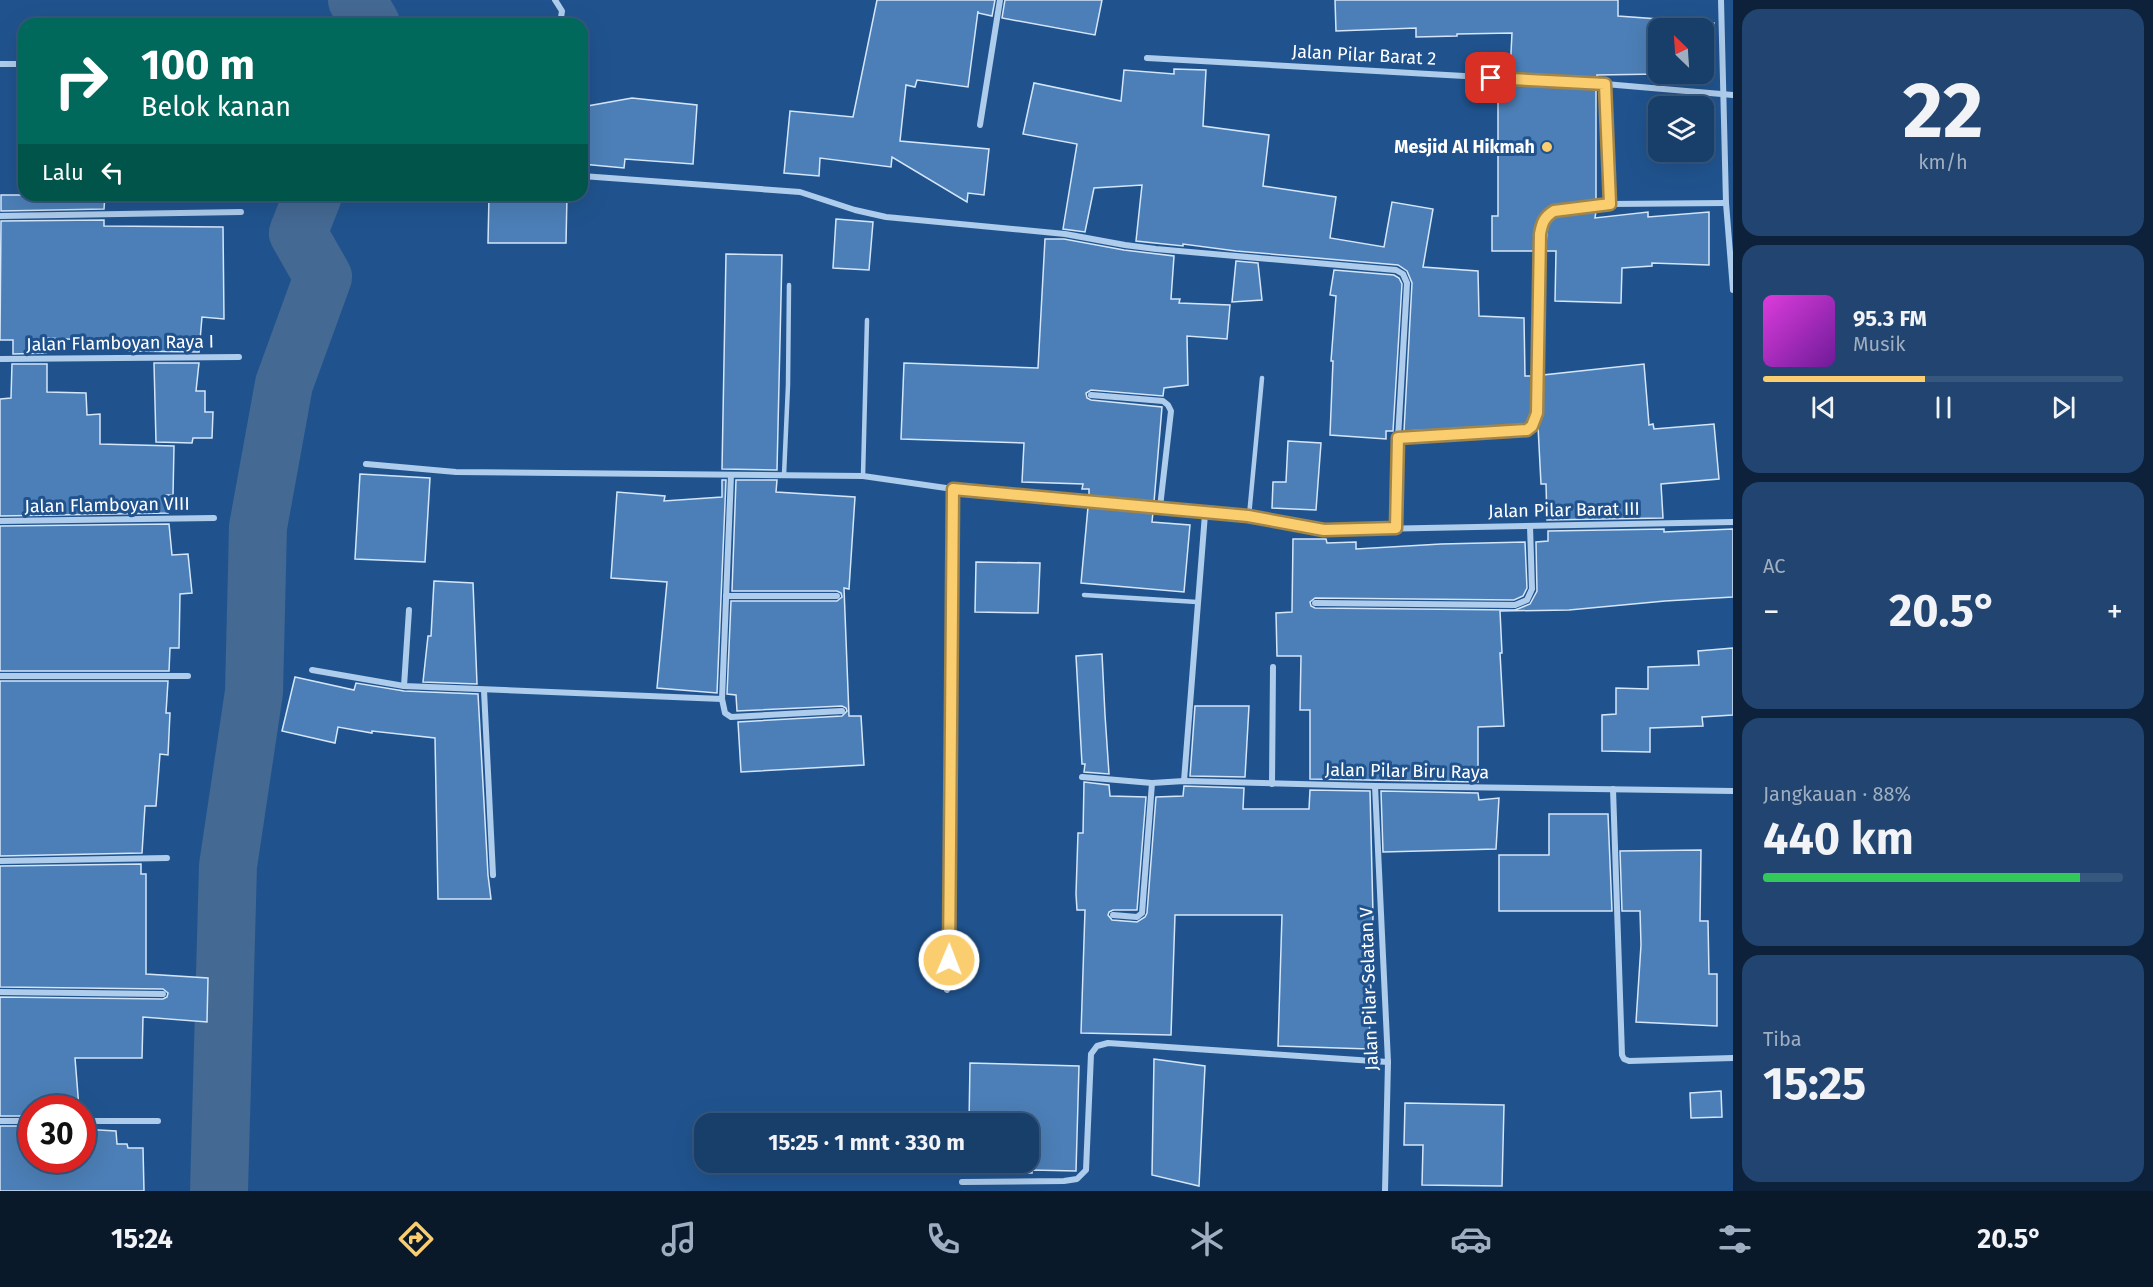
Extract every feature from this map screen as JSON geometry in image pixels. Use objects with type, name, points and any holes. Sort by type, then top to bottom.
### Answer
[{"type":"street","points":[[555,0],[562,11],[561,18]]},
{"type":"street","points":[[980,125],[1000,0]]},
{"type":"street","points":[[1721,0],[1726,203],[1733,290]]},
{"type":"street","name":"Jalan Pilar Barat 2","points":[[1147,58],[1605,84],[1733,95]]},
{"type":"street","points":[[0,64],[18,64]]},
{"type":"street","points":[[1605,84],[1610,204]]},
{"type":"street","points":[[588,176],[800,192],[855,210],[886,217],[1065,234],[1125,246],[1396,270],[1403,274],[1407,283],[1398,438],[1396,528]]},
{"type":"street","points":[[1398,438],[1521,432],[1532,426],[1537,413],[1540,234],[1542,222],[1547,215],[1554,211],[1610,204],[1726,203]]},
{"type":"street","points":[[0,216],[241,212]]},
{"type":"street","name":"Jalan Flamboyan Raya I","points":[[0,360],[239,357]]},
{"type":"street","points":[[1091,395],[1162,401],[1168,405],[1171,411],[1160,507]]},
{"type":"street","name":"Jalan Pilar Barat III","points":[[366,464],[456,472],[863,476],[953,489],[1160,507],[1204,514],[1248,516],[1324,530],[1733,522]]},
{"type":"street","points":[[731,476],[722,699],[725,713],[730,717],[842,711]]},
{"type":"street","points":[[947,990],[949,984],[953,489]]},
{"type":"street","points":[[1184,781],[1204,514]]},
{"type":"street","name":"Jalan Flamboyan VIII","points":[[0,521],[213,518]]},
{"type":"street","points":[[1315,603],[1515,606],[1527,600],[1532,589],[1530,526]]},
{"type":"street","points":[[726,596],[837,596]]},
{"type":"street","points":[[404,686],[409,610]]},
{"type":"street","points":[[1272,784],[1273,667]]},
{"type":"street","points":[[312,670],[404,686],[722,699]]},
{"type":"street","points":[[0,675],[188,676]]},
{"type":"street","points":[[484,690],[493,875]]},
{"type":"street","name":"Jalan Pilar Biru Raya","points":[[1082,777],[1152,783],[1184,781],[1733,791]]},
{"type":"street","points":[[1113,915],[1137,917],[1142,913],[1152,783]]},
{"type":"street","name":"Jalan Pilar Selatan V","points":[[1375,786],[1388,1062],[1385,1191]]},
{"type":"street","points":[[1613,789],[1622,1055],[1629,1061],[1733,1058]]},
{"type":"street","points":[[0,861],[166,858]]},
{"type":"street","points":[[0,992],[163,994]]},
{"type":"street","points":[[962,1182],[1064,1181],[1077,1179],[1082,1175],[1086,1170],[1091,1054],[1096,1046],[1108,1043],[1388,1062]]},
{"type":"street","points":[[0,1121],[18,1121]]},
{"type":"street","points":[[96,1121],[158,1121]]},
{"type":"lane","points":[[784,474],[789,285]]},
{"type":"lane","points":[[863,476],[867,321]]},
{"type":"lane","points":[[1248,516],[1262,378]]},
{"type":"lane","points":[[1084,595],[1197,602]]},
{"type":"building","points":[[877,0],[995,0],[992,16],[978,13],[978,11],[968,87],[917,80],[915,87],[906,85],[900,141],[989,149],[984,195],[968,193],[967,202],[892,157],[891,167],[820,158],[819,176],[784,173],[790,111],[853,117]]},
{"type":"building","points":[[1005,0],[1102,0],[1095,35],[1002,18]]},
{"type":"building","points":[[1335,0],[1618,0],[1618,16],[1648,18],[1648,74],[1597,75],[1597,78],[1510,73],[1512,33],[1416,37],[1416,28],[1336,31]]},
{"type":"building","points":[[1714,23],[1715,72],[1714,72]]},
{"type":"building","points":[[1174,69],[1206,70],[1203,126],[1269,135],[1263,186],[1336,197],[1330,238],[1384,247],[1392,202],[1433,209],[1423,267],[1478,271],[1479,316],[1524,318],[1525,376],[1532,376],[1532,412],[1528,422],[1521,426],[1404,431],[1412,283],[1407,271],[1398,265],[1136,241],[1142,185],[1094,188],[1085,232],[1063,229],[1077,144],[1023,134],[1034,83],[1121,101],[1124,70],[1174,74]]},
{"type":"building","name":"Mesjid Al Hikmah","points":[[1509,84],[1596,89],[1596,201],[1553,206],[1547,209],[1541,215],[1537,225],[1534,251],[1492,251],[1492,216],[1498,216],[1498,97],[1509,97]]},
{"type":"building","points":[[632,98],[697,105],[693,164],[625,159],[624,168],[588,165],[588,106]]},
{"type":"building","points":[[1,195],[18,195],[18,201],[105,201],[104,209],[1,211]]},
{"type":"building","points":[[489,201],[567,201],[566,243],[488,243]]},
{"type":"building","points":[[1596,211],[1595,218],[1648,212],[1648,217],[1709,212],[1709,265],[1652,263],[1652,266],[1622,268],[1621,303],[1555,301],[1556,251],[1545,251],[1548,225],[1556,216]]},
{"type":"building","points":[[836,219],[873,222],[869,270],[833,268]]},
{"type":"building","points":[[104,220],[104,226],[223,227],[224,319],[202,317],[199,352],[129,351],[130,342],[46,338],[46,353],[13,354],[13,340],[0,340],[1,221]]},
{"type":"building","points":[[1045,239],[1064,239],[1174,256],[1171,299],[1180,299],[1179,303],[1230,305],[1227,339],[1187,336],[1188,385],[1164,388],[1163,396],[1091,390],[1086,393],[1087,398],[1091,400],[1162,407],[1154,502],[1089,496],[1089,489],[1082,489],[1083,484],[1022,482],[1024,443],[901,439],[904,363],[1038,368]]},
{"type":"building","points":[[726,254],[782,255],[777,470],[722,469]]},
{"type":"building","points":[[1236,261],[1258,263],[1262,300],[1232,302]]},
{"type":"building","points":[[1334,270],[1394,275],[1402,284],[1393,431],[1386,431],[1386,439],[1330,435],[1333,361],[1331,361],[1336,296],[1330,295]]},
{"type":"building","points":[[154,363],[199,363],[196,391],[205,391],[205,412],[213,412],[212,438],[193,438],[192,443],[156,442]]},
{"type":"building","points":[[12,364],[47,364],[47,392],[86,393],[87,415],[100,414],[100,444],[174,446],[173,495],[166,495],[168,513],[0,516],[0,399],[11,398]]},
{"type":"building","points":[[1644,364],[1649,425],[1653,424],[1654,429],[1714,424],[1719,479],[1661,484],[1663,518],[1547,520],[1546,484],[1541,484],[1538,426],[1542,413],[1543,375]]},
{"type":"building","points":[[1288,441],[1321,443],[1316,510],[1272,508],[1273,482],[1286,482]]},
{"type":"building","points":[[360,474],[430,478],[425,562],[355,559]]},
{"type":"building","points":[[722,480],[726,480],[717,693],[657,688],[667,582],[611,578],[617,492],[665,496],[664,501],[722,497]]},
{"type":"building","points":[[736,480],[777,480],[776,492],[855,497],[849,589],[844,588],[849,716],[861,716],[864,765],[741,772],[738,722],[842,716],[847,711],[842,706],[737,711],[736,695],[727,694],[731,601],[837,601],[842,597],[837,591],[732,591]]},
{"type":"building","points":[[1088,507],[1153,512],[1152,522],[1190,525],[1184,592],[1081,583]]},
{"type":"building","points":[[169,524],[172,555],[188,554],[192,593],[180,594],[179,648],[170,648],[169,671],[0,671],[0,526]]},
{"type":"building","points":[[1664,529],[1664,532],[1733,529],[1733,597],[1569,610],[1500,611],[1504,726],[1478,727],[1478,782],[1310,779],[1310,710],[1300,710],[1301,656],[1277,656],[1276,613],[1292,612],[1293,539],[1326,539],[1327,543],[1356,542],[1356,549],[1525,542],[1527,588],[1523,596],[1514,600],[1315,598],[1310,602],[1315,608],[1515,610],[1530,604],[1537,591],[1536,542],[1548,541],[1548,531]]},
{"type":"building","points":[[976,562],[1040,563],[1038,613],[975,612]]},
{"type":"building","points":[[434,581],[473,583],[477,684],[423,682],[428,636],[431,636]]},
{"type":"building","points":[[1733,648],[1733,715],[1702,717],[1703,726],[1650,728],[1650,752],[1602,751],[1602,715],[1616,714],[1616,688],[1648,689],[1648,667],[1699,665],[1698,651]]},
{"type":"building","points":[[1102,654],[1109,774],[1084,772],[1085,764],[1082,764],[1076,656]]},
{"type":"building","points":[[295,677],[354,690],[356,683],[404,691],[478,694],[491,899],[438,899],[435,738],[372,731],[372,733],[338,727],[335,743],[282,731]]},
{"type":"building","points":[[0,681],[168,681],[166,713],[170,713],[168,755],[160,754],[156,806],[145,806],[142,853],[0,856]]},
{"type":"building","points":[[1195,706],[1249,706],[1245,777],[1190,776]]},
{"type":"building","points":[[1084,782],[1109,785],[1110,796],[1146,797],[1137,910],[1113,910],[1108,915],[1112,920],[1137,922],[1147,913],[1156,797],[1183,796],[1184,786],[1244,788],[1243,809],[1309,809],[1310,790],[1370,791],[1373,915],[1369,1049],[1278,1046],[1282,915],[1175,915],[1171,1035],[1081,1033],[1085,910],[1077,910],[1076,894],[1078,833],[1083,833]]},
{"type":"building","points":[[1381,791],[1478,793],[1479,800],[1499,798],[1496,849],[1383,852]]},
{"type":"building","points":[[1549,814],[1608,814],[1612,911],[1499,911],[1499,855],[1549,855]]},
{"type":"building","points":[[1701,850],[1700,921],[1708,921],[1709,974],[1717,974],[1717,1026],[1636,1022],[1641,945],[1640,911],[1622,911],[1620,851]]},
{"type":"building","points":[[141,864],[141,874],[146,874],[146,974],[208,978],[207,1022],[143,1017],[142,1058],[75,1058],[78,1095],[18,1095],[18,1116],[0,1116],[0,997],[163,999],[168,993],[163,989],[0,987],[0,866]]},
{"type":"building","points":[[1154,1059],[1205,1066],[1199,1186],[1152,1175]]},
{"type":"building","points":[[970,1063],[1079,1066],[1076,1171],[1039,1170],[1039,1113],[969,1113]]},
{"type":"building","points":[[1721,1091],[1722,1117],[1691,1118],[1690,1093]]},
{"type":"building","points":[[1405,1103],[1504,1105],[1502,1186],[1422,1185],[1423,1145],[1404,1145]]},
{"type":"building","points":[[0,1126],[18,1126],[18,1173],[96,1173],[96,1130],[116,1131],[117,1144],[127,1144],[128,1148],[143,1148],[144,1191],[0,1191]]},
{"type":"waterway","points":[[357,0],[368,18]]},
{"type":"waterway","points":[[219,1191],[228,866],[254,692],[258,527],[284,384],[323,277],[298,233],[311,201]]},
{"type":"place","name":"Mesjid Al Hikmah","points":[[1547,147]]},
{"type":"route","points":[[949,960],[953,489],[1160,507],[1204,514],[1248,516],[1324,530],[1396,528],[1398,438],[1527,430],[1535,421],[1537,413],[1542,222],[1554,211],[1610,204],[1605,84],[1491,78]]}]
